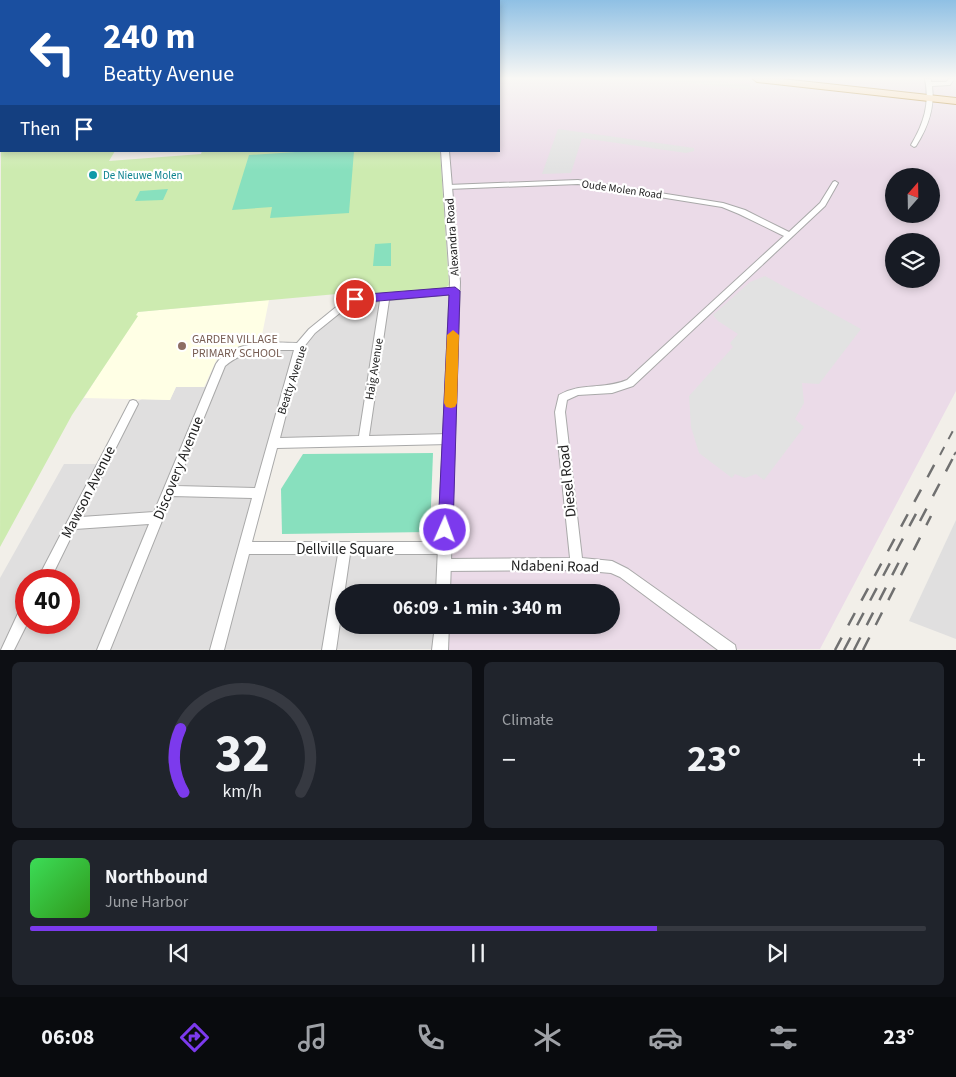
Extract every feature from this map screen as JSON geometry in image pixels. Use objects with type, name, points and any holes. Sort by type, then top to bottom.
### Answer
[{"type":"street","points":[[914,145],[923,131],[927,109]]},
{"type":"street","name":"Alexandra Road","points":[[443,584],[455,291],[445,152]]},
{"type":"street","name":"Oude Molen Road","points":[[448,187],[587,183],[723,205],[789,235]]},
{"type":"street","points":[[789,235],[824,204],[835,183]]},
{"type":"street","name":"Diesel Road","points":[[577,564],[560,412],[562,398],[574,392],[606,391],[619,388],[630,382],[789,235]]},
{"type":"street","name":"Beatty Avenue","points":[[217,650],[299,347],[312,331],[349,301],[455,291]]},
{"type":"street","name":"Haig Avenue","points":[[363,441],[384,297]]},
{"type":"street","name":"Discovery Avenue","points":[[104,650],[221,364],[225,360],[260,346],[299,347]]},
{"type":"street","name":"Mawson Avenue","points":[[49,569],[133,404]]},
{"type":"street","points":[[273,442],[449,439]]},
{"type":"street","points":[[169,491],[259,493]]},
{"type":"street","points":[[72,523],[157,518]]},
{"type":"street","name":"Dellville Square","points":[[245,548],[445,548]]},
{"type":"street","points":[[329,650],[345,549]]},
{"type":"street","name":"Ndabeni Road","points":[[444,565],[577,564],[612,567],[624,573],[730,650]]},
{"type":"street","points":[[7,650],[15,634]]},
{"type":"street","points":[[440,650],[441,634]]},
{"type":"shaded area","points":[[500,109],[956,109],[956,391],[820,649],[441,650],[442,634],[620,634],[620,584],[443,584],[455,282],[445,152],[500,152]]},
{"type":"shaded area","points":[[558,129],[694,148],[694,151],[686,153],[582,138],[571,173],[542,174]]},
{"type":"shaded area","points":[[765,276],[861,329],[819,384],[802,383],[804,403],[795,419],[804,427],[764,480],[756,474],[745,478],[735,474],[732,478],[699,453],[691,427],[689,396],[733,347],[730,343],[738,334],[718,321],[713,315],[750,282]]},
{"type":"shaded area","points":[[455,291],[449,439],[273,443],[245,548],[445,548],[443,584],[335,584],[335,634],[441,634],[440,649],[0,650],[0,578],[64,464],[102,464],[133,404],[142,399],[170,400],[176,387],[211,387],[221,364],[253,348],[299,347],[343,305]]},
{"type":"shaded area","name":"GARDEN VILLAGE PRIMARY SCHOOL","points":[[269,300],[261,340],[228,352],[220,352],[204,387],[176,387],[170,400],[84,398],[138,312]]},
{"type":"shaded area","points":[[956,520],[956,639],[909,621]]},
{"type":"green space","points":[[1,152],[114,152],[109,161],[201,154],[202,152],[440,152],[449,285],[445,288],[348,297],[348,293],[138,312],[136,315],[138,316],[72,415],[0,547]]},
{"type":"green space","points":[[296,152],[354,152],[349,213],[270,218],[272,207],[232,210],[249,155]]},
{"type":"green space","points":[[168,189],[163,200],[135,201],[140,191]]},
{"type":"green space","points":[[391,243],[391,266],[373,266],[375,244]]},
{"type":"green space","points":[[433,453],[430,532],[282,534],[281,489],[303,454]]},
{"type":"railway","points":[[940,455],[956,425]]},
{"type":"railway","points":[[835,650],[940,454]]},
{"type":"railway","points":[[920,521],[955,454]]},
{"type":"railway","points":[[844,650],[919,508]]},
{"type":"railway","points":[[863,650],[931,516]]},
{"type":"railway","points":[[854,650],[903,554]]},
{"type":"slow traffic","points":[[451,403],[453,335]]},
{"type":"place","name":"De Nieuwe Molen","points":[[93,175]]},
{"type":"place","name":"GARDEN VILLAGE PRIMARY SCHOOL","points":[[182,346]]},
{"type":"route","points":[[355,299],[455,291],[445,530]]}]
